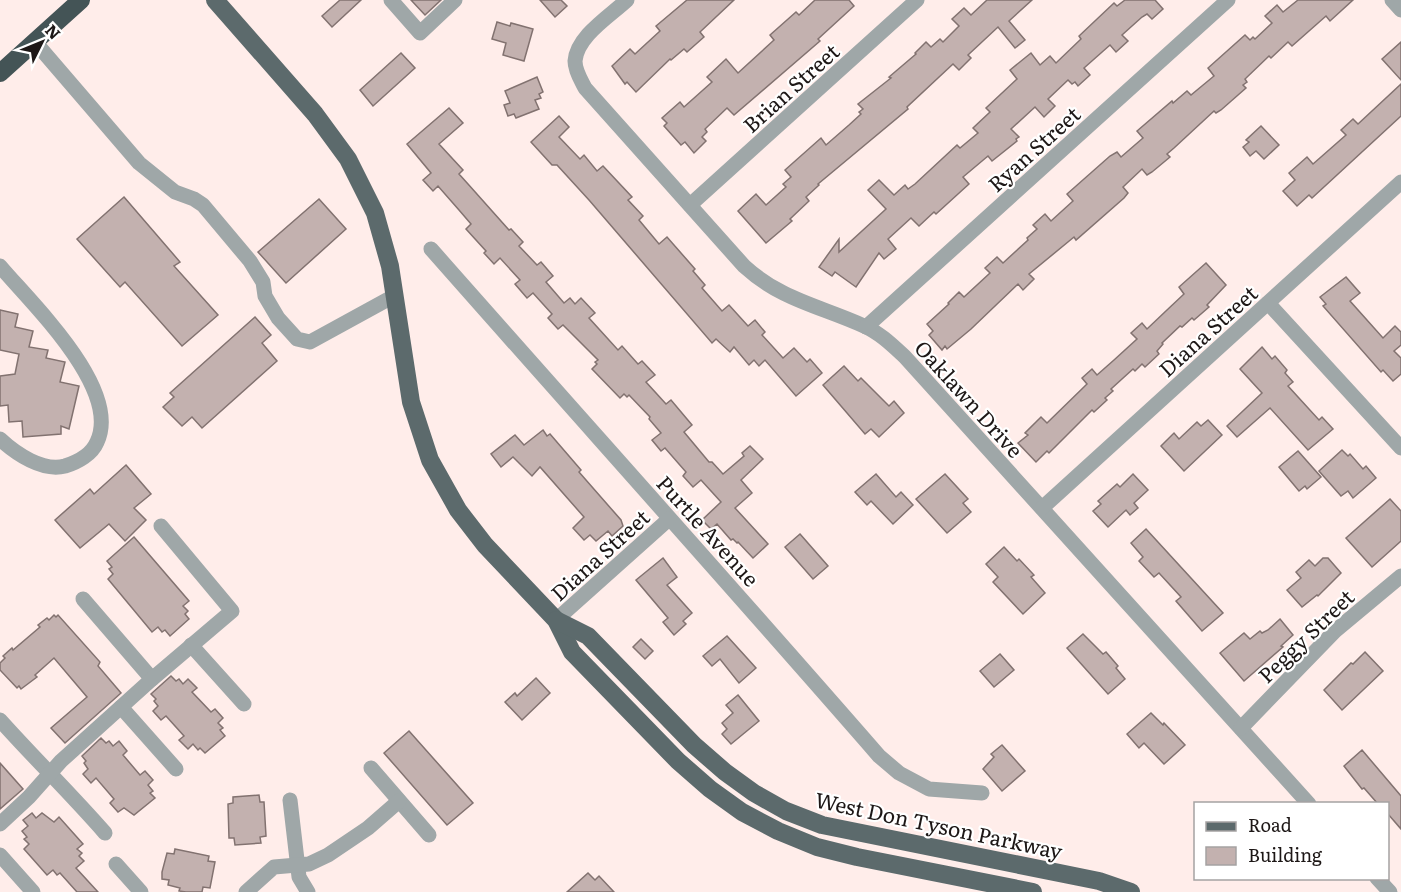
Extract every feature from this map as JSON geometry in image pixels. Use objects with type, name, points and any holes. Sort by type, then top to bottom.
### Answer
[{"type":"highway","points":[[0,73],[81,0]]},
{"type":"main road","name":"West Don Tyson Parkway","points":[[215,0],[315,114],[348,159],[375,213],[390,266],[411,402],[430,460],[458,510],[485,545],[556,620],[572,652],[678,760],[710,789],[742,812],[778,831],[818,847],[856,857],[1033,892]]},
{"type":"main road","name":"West Don Tyson Parkway","points":[[556,620],[588,636],[694,745],[725,772],[754,793],[786,811],[822,825],[1099,881],[1131,892]]},
{"type":"street","points":[[391,0],[420,33],[454,0]]},
{"type":"street","name":"Oaklawn Drive","points":[[627,0],[586,37],[579,49],[575,62],[578,76],[585,88],[760,281],[778,292],[866,327],[905,357],[1308,802]]},
{"type":"street","name":"Brian Street","points":[[690,205],[917,0]]},
{"type":"street","name":"Ryan Street","points":[[866,327],[1228,0]]},
{"type":"street","points":[[1392,0],[1401,10]]},
{"type":"street","points":[[35,42],[139,163],[176,192],[194,199],[203,206],[250,261],[263,282],[265,296],[278,318],[297,339],[310,342],[394,296]]},
{"type":"street","name":"Diana Street","points":[[1042,508],[1401,182]]},
{"type":"street","name":"Purtle Avenue","points":[[431,249],[879,756],[899,773],[929,789],[982,793]]},
{"type":"street","points":[[0,267],[75,354],[92,382],[100,406],[102,432],[95,447],[82,459],[64,466],[42,465],[22,456],[0,439]]},
{"type":"street","points":[[1268,303],[1401,448]]},
{"type":"street","name":"Diana Street","points":[[556,620],[669,519]]},
{"type":"street","points":[[0,824],[62,761],[152,678],[232,611],[161,526]]},
{"type":"street","name":"Peggy Street","points":[[1241,728],[1335,631],[1401,576]]},
{"type":"street","points":[[83,599],[152,678]]},
{"type":"street","points":[[191,645],[244,704]]},
{"type":"street","points":[[121,707],[176,769]]},
{"type":"street","points":[[0,720],[105,833]]},
{"type":"street","points":[[370,768],[429,835]]},
{"type":"street","points":[[290,800],[299,878],[308,892]]},
{"type":"street","points":[[246,892],[274,867],[309,864],[328,855],[368,828],[399,801]]},
{"type":"street","points":[[0,855],[33,892]]},
{"type":"street","points":[[116,864],[141,892]]},
{"type":"street","points":[[1378,880],[1390,892]]},
{"type":"building","points":[[340,0],[361,0],[332,27],[322,16]]},
{"type":"building","points":[[411,0],[441,0],[425,15]]},
{"type":"building","points":[[540,0],[561,0],[567,6],[555,17]]},
{"type":"building","points":[[687,0],[734,0],[700,32],[704,37],[687,52],[684,49],[670,59],[636,92],[627,82],[625,84],[612,66],[630,49],[635,54],[660,31],[656,26]]},
{"type":"building","points":[[815,0],[849,0],[854,6],[818,39],[820,41],[734,115],[727,108],[705,129],[707,132],[702,137],[706,141],[694,153],[685,142],[681,145],[664,126],[667,123],[662,118],[680,102],[684,107],[712,82],[707,77],[726,59],[738,73],[774,40],[770,35],[796,12],[799,15]]},
{"type":"building","points":[[987,0],[1032,0],[1009,21],[1025,40],[1015,48],[998,27],[968,55],[971,58],[959,70],[953,64],[907,107],[908,109],[818,184],[806,197],[809,201],[790,219],[792,221],[766,243],[738,211],[756,194],[766,205],[786,187],[783,184],[791,177],[785,170],[821,138],[826,145],[849,125],[861,114],[859,112],[863,109],[858,104],[891,78],[889,77],[916,54],[926,42],[931,47],[940,39],[943,42],[959,26],[952,19],[964,8],[971,15]]},
{"type":"building","points":[[1125,0],[1155,0],[1163,9],[1152,19],[1147,14],[1142,17],[1122,35],[1128,41],[1116,52],[1110,45],[1084,68],[1090,75],[1078,86],[1075,82],[1072,84],[1068,80],[1048,99],[1055,106],[1044,117],[1035,107],[1011,129],[1019,137],[1017,141],[992,161],[988,156],[963,177],[969,184],[936,214],[934,212],[919,226],[911,218],[888,239],[896,249],[884,259],[879,253],[856,287],[835,272],[832,276],[819,267],[839,239],[839,252],[886,209],[868,190],[879,180],[894,195],[905,185],[908,189],[915,184],[957,145],[960,148],[978,133],[973,128],[990,112],[986,108],[1017,79],[1010,70],[1031,53],[1040,65],[1050,56],[1056,63],[1081,39],[1079,36],[1114,3],[1117,6]]},
{"type":"building","points":[[1298,0],[1353,0],[1330,21],[1326,16],[1292,46],[1288,42],[1271,58],[1269,56],[1245,79],[1247,82],[1243,85],[1246,88],[1221,110],[1216,113],[1214,111],[1167,154],[1170,157],[1152,172],[1147,175],[1142,169],[1123,187],[1128,193],[1124,198],[1076,240],[1074,237],[1029,274],[1034,279],[1023,290],[1018,284],[971,329],[947,349],[945,346],[942,350],[929,335],[933,331],[927,324],[959,292],[964,297],[990,273],[985,268],[997,257],[1003,263],[1028,240],[1027,238],[1037,229],[1033,225],[1045,214],[1051,221],[1073,201],[1067,194],[1110,156],[1117,152],[1121,157],[1143,138],[1137,131],[1172,101],[1173,103],[1187,91],[1191,95],[1214,76],[1208,68],[1245,35],[1250,40],[1253,37],[1255,39],[1272,23],[1265,16],[1277,5],[1283,12]]},
{"type":"building","points":[[497,22],[533,29],[524,61],[503,55],[506,43],[492,39]]},
{"type":"building","points":[[1401,42],[1401,80],[1382,59]]},
{"type":"building","points":[[401,53],[415,68],[373,106],[360,90]]},
{"type":"building","points":[[537,77],[543,92],[539,94],[541,98],[535,100],[539,109],[516,118],[514,114],[508,116],[504,105],[510,103],[505,91]]},
{"type":"building","points":[[1401,84],[1401,116],[1312,198],[1309,195],[1297,206],[1283,191],[1295,180],[1289,173],[1307,157],[1313,164],[1346,135],[1341,130],[1353,119],[1358,124]]},
{"type":"building","points":[[449,108],[463,123],[439,144],[463,170],[459,174],[509,230],[511,229],[523,242],[519,246],[537,265],[541,262],[553,276],[546,282],[564,303],[570,298],[575,304],[581,298],[595,313],[589,318],[618,350],[622,346],[638,364],[642,361],[655,375],[646,382],[666,404],[671,400],[692,425],[684,432],[709,462],[712,462],[723,474],[744,456],[742,453],[750,446],[763,459],[741,480],[752,493],[735,508],[768,544],[753,558],[738,542],[731,540],[717,524],[711,529],[702,520],[721,502],[701,480],[693,487],[683,476],[686,472],[665,448],[661,451],[652,440],[661,433],[649,419],[650,417],[629,395],[627,397],[624,394],[620,398],[592,369],[598,360],[563,325],[558,329],[548,318],[552,314],[533,293],[527,298],[515,284],[520,280],[500,258],[494,264],[484,253],[486,251],[466,229],[471,224],[438,186],[433,191],[423,180],[431,173],[407,144]]},
{"type":"building","points":[[559,116],[569,127],[559,137],[580,159],[584,155],[597,171],[603,166],[632,197],[628,200],[643,216],[639,220],[659,244],[667,237],[695,269],[693,271],[705,285],[702,288],[722,311],[729,305],[748,326],[755,320],[765,332],[762,335],[783,358],[794,348],[807,362],[810,359],[822,373],[796,396],[765,360],[759,366],[754,360],[749,365],[734,347],[730,352],[716,339],[712,343],[589,200],[557,165],[552,165],[531,142]]},
{"type":"building","points":[[1261,126],[1279,145],[1264,159],[1256,151],[1250,156],[1243,147],[1249,142],[1246,140]]},
{"type":"building","points":[[124,197],[180,262],[174,266],[218,315],[182,346],[125,282],[120,287],[77,239]]},
{"type":"building","points":[[319,199],[346,229],[286,283],[258,252]]},
{"type":"building","points":[[1206,263],[1226,285],[1207,305],[1209,307],[1194,320],[1192,318],[1182,327],[1180,326],[1162,343],[1157,351],[1159,354],[1145,367],[1142,364],[1135,371],[1133,369],[1111,389],[1113,391],[1105,398],[1107,400],[1094,412],[1092,410],[1049,453],[1047,451],[1036,462],[1018,443],[1028,435],[1025,433],[1041,417],[1047,423],[1087,384],[1082,378],[1092,369],[1097,375],[1137,339],[1131,333],[1142,323],[1147,329],[1184,294],[1179,287]]},
{"type":"building","points":[[1346,277],[1360,293],[1350,301],[1383,338],[1395,326],[1401,332],[1401,345],[1394,351],[1401,358],[1401,374],[1393,381],[1383,370],[1381,372],[1323,306],[1326,304],[1320,297]]},
{"type":"building","points":[[0,310],[18,314],[15,327],[33,331],[29,347],[48,350],[46,358],[65,362],[60,382],[79,386],[69,429],[61,426],[61,434],[23,437],[22,421],[9,422],[8,405],[0,406],[0,376],[15,374],[19,354],[0,350]]},
{"type":"building","points":[[255,317],[271,335],[262,343],[277,361],[202,428],[192,417],[182,426],[163,407],[174,397],[170,393]]},
{"type":"building","points":[[1262,347],[1272,359],[1275,356],[1287,370],[1285,373],[1293,382],[1288,386],[1319,420],[1322,417],[1333,429],[1308,450],[1270,408],[1237,437],[1227,426],[1262,393],[1240,369]]},
{"type":"building","points":[[844,366],[858,381],[861,378],[889,406],[894,401],[904,413],[879,437],[871,429],[865,434],[823,385]]},
{"type":"building","points":[[1208,420],[1222,435],[1184,471],[1161,446],[1174,433],[1179,439],[1197,422],[1201,426]]},
{"type":"building","points":[[543,430],[547,436],[550,434],[581,470],[579,472],[621,520],[623,526],[612,536],[608,531],[596,541],[590,535],[584,540],[573,528],[584,517],[540,467],[532,476],[513,457],[501,467],[491,454],[515,435],[524,445]]},
{"type":"building","points":[[1342,450],[1348,456],[1350,454],[1363,469],[1366,466],[1376,478],[1353,498],[1348,491],[1341,496],[1319,471]]},
{"type":"building","points":[[1298,451],[1321,477],[1307,489],[1305,486],[1299,491],[1279,467]]},
{"type":"building","points":[[126,465],[151,494],[134,508],[146,520],[125,541],[109,524],[80,548],[55,520],[90,489],[94,494]]},
{"type":"building","points":[[876,474],[896,497],[901,492],[913,505],[893,524],[871,501],[867,505],[855,492]]},
{"type":"building","points":[[945,474],[968,499],[963,503],[971,512],[947,533],[916,499]]},
{"type":"building","points":[[1133,474],[1148,490],[1134,503],[1138,508],[1130,515],[1126,510],[1108,527],[1093,511],[1101,504],[1098,501],[1117,484],[1120,487]]},
{"type":"building","points":[[1390,499],[1401,511],[1401,541],[1372,567],[1346,538]]},
{"type":"building","points":[[1146,529],[1223,613],[1202,631],[1176,601],[1181,597],[1159,573],[1154,577],[1139,561],[1143,557],[1131,543]]},
{"type":"building","points":[[800,534],[828,566],[813,579],[785,547]]},
{"type":"building","points":[[134,537],[189,601],[183,606],[188,611],[185,614],[189,619],[170,636],[158,627],[152,632],[108,579],[113,574],[109,569],[112,567],[107,561]]},
{"type":"building","points":[[1004,547],[1034,575],[1031,577],[1045,593],[1023,614],[993,582],[998,577],[986,564]]},
{"type":"building","points":[[663,558],[677,577],[667,585],[692,613],[683,621],[686,624],[674,635],[663,622],[668,618],[636,580]]},
{"type":"building","points":[[1323,558],[1328,558],[1341,573],[1318,596],[1302,607],[1287,590],[1301,578],[1296,572],[1309,560],[1315,566]]},
{"type":"building","points":[[54,615],[56,617],[58,615],[100,662],[98,666],[121,693],[65,743],[51,728],[87,697],[54,658],[35,675],[37,677],[21,689],[19,686],[17,688],[0,670],[0,663],[5,658],[3,656],[40,627],[38,625]]},
{"type":"building","points":[[1280,619],[1293,635],[1281,646],[1283,647],[1244,681],[1220,653],[1244,633],[1250,639],[1260,631],[1262,633],[1268,630]]},
{"type":"building","points":[[1083,634],[1103,654],[1106,652],[1125,679],[1108,694],[1067,648]]},
{"type":"building","points":[[727,636],[756,668],[739,683],[720,659],[712,666],[703,656]]},
{"type":"building","points":[[641,639],[653,651],[645,659],[633,647]]},
{"type":"building","points":[[1365,652],[1383,671],[1342,710],[1324,690]]},
{"type":"building","points":[[1000,654],[1014,670],[994,687],[980,671]]},
{"type":"building","points":[[171,676],[176,681],[179,679],[183,684],[188,679],[197,688],[192,692],[211,712],[215,709],[223,718],[218,723],[223,728],[220,730],[225,736],[205,753],[193,744],[188,749],[179,740],[184,736],[166,716],[161,720],[153,711],[158,706],[151,694]]},
{"type":"building","points":[[536,678],[550,693],[522,720],[505,702],[515,693],[517,696]]},
{"type":"building","points":[[738,695],[759,721],[731,744],[722,734],[727,729],[722,723],[733,713],[726,705]]},
{"type":"building","points":[[1151,713],[1185,745],[1164,764],[1144,743],[1139,748],[1127,734]]},
{"type":"building","points":[[409,731],[473,803],[447,825],[384,753]]},
{"type":"building","points":[[101,738],[106,743],[109,741],[113,746],[119,741],[127,751],[123,755],[140,775],[145,771],[153,780],[148,785],[153,791],[150,793],[155,798],[134,815],[124,808],[118,812],[110,803],[114,799],[96,778],[91,783],[83,774],[88,769],[82,756]]},
{"type":"building","points":[[1002,745],[1025,771],[1002,791],[983,769],[994,757],[991,754]]},
{"type":"building","points":[[1362,750],[1401,796],[1401,829],[1389,815],[1389,802],[1376,802],[1364,788],[1362,789],[1344,766]]},
{"type":"building","points":[[0,763],[23,789],[0,809]]},
{"type":"building","points":[[259,795],[260,802],[264,802],[266,836],[260,837],[261,843],[235,845],[234,838],[229,838],[228,804],[233,803],[233,797]]},
{"type":"building","points":[[32,813],[36,818],[42,813],[54,822],[59,817],[83,844],[77,849],[82,853],[79,856],[84,861],[76,868],[98,892],[77,892],[60,873],[57,875],[53,870],[47,875],[24,849],[29,844],[24,839],[27,837],[22,831],[28,826],[23,820]]},
{"type":"building","points":[[175,849],[209,856],[208,861],[215,862],[210,888],[203,887],[202,892],[179,891],[180,888],[168,885],[169,880],[162,879],[167,853],[174,854]]},
{"type":"building","points":[[588,873],[595,880],[599,876],[614,892],[567,892]]}]
